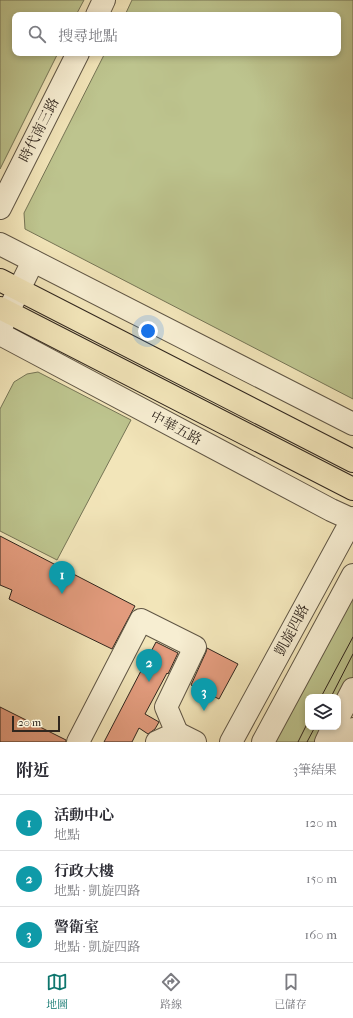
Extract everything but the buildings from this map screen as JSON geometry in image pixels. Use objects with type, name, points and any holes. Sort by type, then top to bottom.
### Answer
[{"type":"main road","points":[[0,280],[353,461]]},
{"type":"main road","name":"中華五路","points":[[2,321],[353,490]]},
{"type":"street","points":[[98,12],[104,0]]},
{"type":"street","name":"時代南三路","points":[[0,208],[76,56]]},
{"type":"street","points":[[0,244],[353,424]]},
{"type":"street","points":[[2,321],[33,261]]},
{"type":"street","name":"中華五路","points":[[2,321],[331,510],[353,519]]},
{"type":"street","name":"凱旋四路","points":[[231,742],[353,519]]},
{"type":"street","name":"凱旋四路","points":[[263,742],[353,575]]},
{"type":"street","points":[[78,742],[141,620],[195,647],[166,707],[186,737],[157,742]]},
{"type":"street","points":[[341,712],[353,690]]},
{"type":"street","points":[[346,742],[353,729]]},
{"type":"street","points":[[326,742],[332,730]]},
{"type":"green space","points":[[0,0],[84,0],[78,12],[12,12],[12,56],[56,56],[0,169]]},
{"type":"green space","points":[[132,0],[353,0],[353,399],[25,229],[24,213],[103,56],[341,56],[341,12],[126,12]]},
{"type":"green space","points":[[38,372],[131,420],[57,560],[0,531],[0,409],[14,382],[27,374]]},
{"type":"green space","points":[[353,587],[353,680],[341,694],[305,694],[305,730],[327,730],[321,742],[273,742]]},
{"type":"tram line","points":[[323,694],[353,637]]},
{"type":"tram line","points":[[333,694],[353,654]]},
{"type":"tram line","points":[[298,742],[305,728]]},
{"type":"tram line","points":[[307,742],[313,730]]},
{"type":"place","name":"活動中心","points":[[62,594]]},
{"type":"place","name":"行政大樓","points":[[149,682]]},
{"type":"place","name":"警衛室","points":[[204,711]]}]
